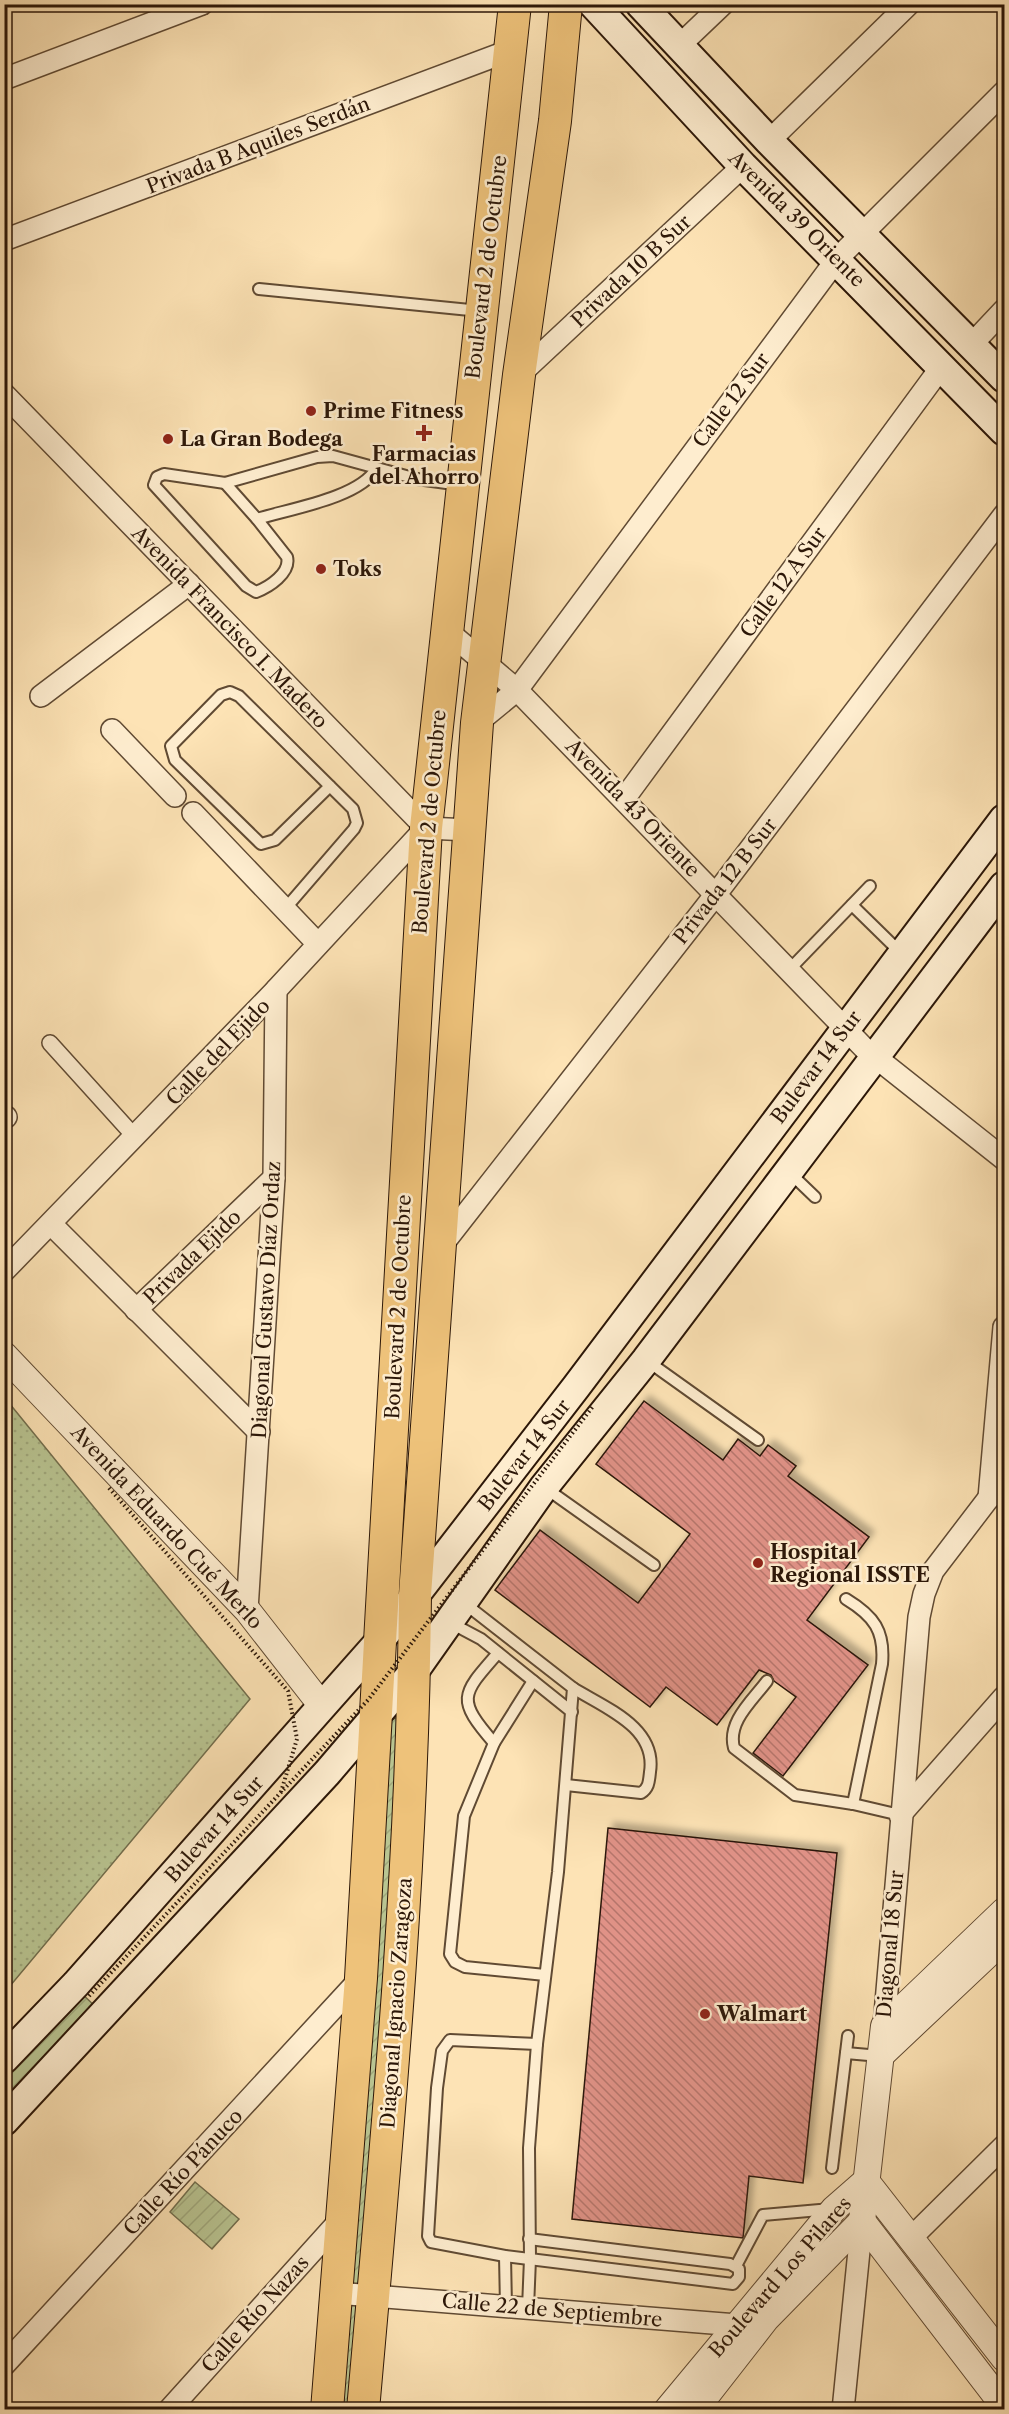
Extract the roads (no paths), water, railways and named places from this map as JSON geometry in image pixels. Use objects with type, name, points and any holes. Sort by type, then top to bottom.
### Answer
[{"type":"main road","name":"Boulevard 2 de Octubre","points":[[379,1642],[426,828],[445,629],[515,4]]},
{"type":"main road","name":"Boulevard 2 de Octubre","points":[[415,1595],[442,1245],[462,905],[470,830],[477,723],[519,375],[555,121],[566,4]]},
{"type":"main road","name":"Avenida 39 Oriente","points":[[593,4],[743,166],[1005,431]]},
{"type":"main road","name":"Avenida 39 Oriente","points":[[640,4],[769,141],[1005,378]]},
{"type":"main road","name":"Bulevar 14 Sur","points":[[4,2059],[76,1984],[379,1642],[576,1387],[1005,819]]},
{"type":"main road","name":"Bulevar 14 Sur","points":[[4,2121],[375,1718],[415,1670],[544,1487],[646,1360],[1005,886]]},
{"type":"main road","name":"Diagonal Ignacio Zaragoza","points":[[363,2409],[399,1992],[415,1670],[415,1595]]},
{"type":"main road","name":"Diagonal Ignacio Zaragoza","points":[[327,2409],[361,1978],[379,1642]]},
{"type":"street","points":[[4,79],[202,4]]},
{"type":"street","points":[[680,45],[723,4]]},
{"type":"street","points":[[769,141],[909,4]]},
{"type":"street","name":"Privada B Aquiles Serdán","points":[[4,240],[511,50]]},
{"type":"street","name":"Calle 12 Sur","points":[[477,723],[517,690],[837,259],[1005,92]]},
{"type":"street","name":"Privada 10 B Sur","points":[[519,375],[743,166]]},
{"type":"street","points":[[970,345],[1005,310]]},
{"type":"street","name":"Calle 12 A Sur","points":[[624,799],[942,366]]},
{"type":"street","name":"Avenida Francisco I. Madero","points":[[4,394],[426,828]]},
{"type":"street","name":"Privada 12 B Sur","points":[[442,1245],[716,894],[1005,514]]},
{"type":"street","points":[[41,696],[189,584]]},
{"type":"street","name":"Avenida 43 Oriente","points":[[445,629],[517,690],[876,1058],[1005,1159]]},
{"type":"street","points":[[112,730],[175,796]]},
{"type":"street","points":[[193,813],[318,944]]},
{"type":"street","points":[[426,828],[470,830]]},
{"type":"street","name":"Calle del Ejido","points":[[4,1271],[52,1225],[276,990],[426,828]]},
{"type":"street","name":"Diagonal Gustavo Díaz Ordaz","points":[[247,1610],[274,1178],[276,990]]},
{"type":"street","points":[[50,1043],[135,1137]]},
{"type":"street","name":"Privada Ejido","points":[[136,1310],[274,1178]]},
{"type":"street","points":[[52,1225],[259,1432]]},
{"type":"street","points":[[989,1499],[1005,1327]]},
{"type":"street","name":"Avenida Eduardo Cué Merlo","points":[[4,1355],[247,1610],[322,1706]]},
{"type":"street","name":"Diagonal 18 Sur","points":[[843,2409],[884,2026],[900,1815],[919,1617],[924,1594],[933,1571],[1005,1478]]},
{"type":"street","points":[[900,1815],[1005,1697]]},
{"type":"street","points":[[884,2026],[1005,1911]]},
{"type":"street","points":[[880,2056],[1005,1939]]},
{"type":"street","name":"Calle Río Pánuco","points":[[4,2365],[361,1978]]},
{"type":"street","points":[[911,2238],[1005,2146]]},
{"type":"street","name":"Boulevard Los Pilares","points":[[667,2409],[834,2209],[866,2181],[1003,2353]]},
{"type":"street","name":"Calle Río Nazas","points":[[169,2409],[342,2218]]},
{"type":"street","name":"Boulevard Los Pilares","points":[[702,2405],[766,2319],[862,2221],[1005,2406]]},
{"type":"street","name":"Calle 22 de Septiembre","points":[[336,2293],[737,2325],[766,2319]]},
{"type":"lane","points":[[259,289],[480,311]]},
{"type":"lane","points":[[225,483],[287,557],[285,571],[256,592],[246,586],[154,485],[157,477],[164,474],[225,483],[317,457],[333,456],[376,469],[461,485]]},
{"type":"lane","points":[[257,519],[350,491],[370,479],[376,469]]},
{"type":"lane","points":[[285,909],[357,823],[353,809],[330,786],[239,696],[230,692],[221,695],[171,746],[175,760],[261,843],[275,840],[330,786]]},
{"type":"lane","points":[[789,970],[870,886]]},
{"type":"lane","points":[[852,905],[902,954]]},
{"type":"lane","points":[[788,1172],[815,1197]]},
{"type":"lane","points":[[646,1360],[758,1440]]},
{"type":"lane","points":[[544,1487],[654,1565]]},
{"type":"lane","points":[[846,1599],[860,1608],[875,1623],[884,1643],[882,1664],[853,1804]]},
{"type":"lane","points":[[456,1612],[481,1639],[572,1712]]},
{"type":"lane","points":[[456,1612],[638,1729],[648,1744],[652,1758],[648,1784],[641,1792],[566,1785]]},
{"type":"lane","points":[[494,1743],[471,1717],[467,1698],[475,1680],[498,1653]]},
{"type":"lane","points":[[533,1681],[494,1743],[464,1816],[450,1954],[455,1962],[465,1967],[545,1976]]},
{"type":"lane","points":[[767,1681],[735,1723],[731,1737],[734,1748],[795,1795],[853,1804],[900,1815]]},
{"type":"lane","points":[[528,2308],[530,2239],[528,2148],[541,2003],[566,1785],[573,1688]]},
{"type":"lane","points":[[832,2168],[848,2036]]},
{"type":"lane","points":[[537,2044],[450,2040],[445,2043],[437,2088],[428,2236],[431,2242],[505,2256],[733,2284],[739,2277],[736,2266],[763,2215],[834,2209]]},
{"type":"lane","points":[[846,2053],[880,2056]]},
{"type":"lane","points":[[530,2239],[736,2266]]},
{"type":"lane","points":[[505,2256],[506,2307]]},
{"type":"place","name":"Prime Fitness","points":[[311,411]]},
{"type":"place","name":"Farmacias del Ahorro","points":[[424,433]]},
{"type":"place","name":"La Gran Bodega","points":[[168,439]]},
{"type":"place","name":"Toks","points":[[321,569]]},
{"type":"place","name":"Hospital Regional ISSTE","points":[[758,1563]]},
{"type":"place","name":"Walmart","points":[[705,2014]]}]
